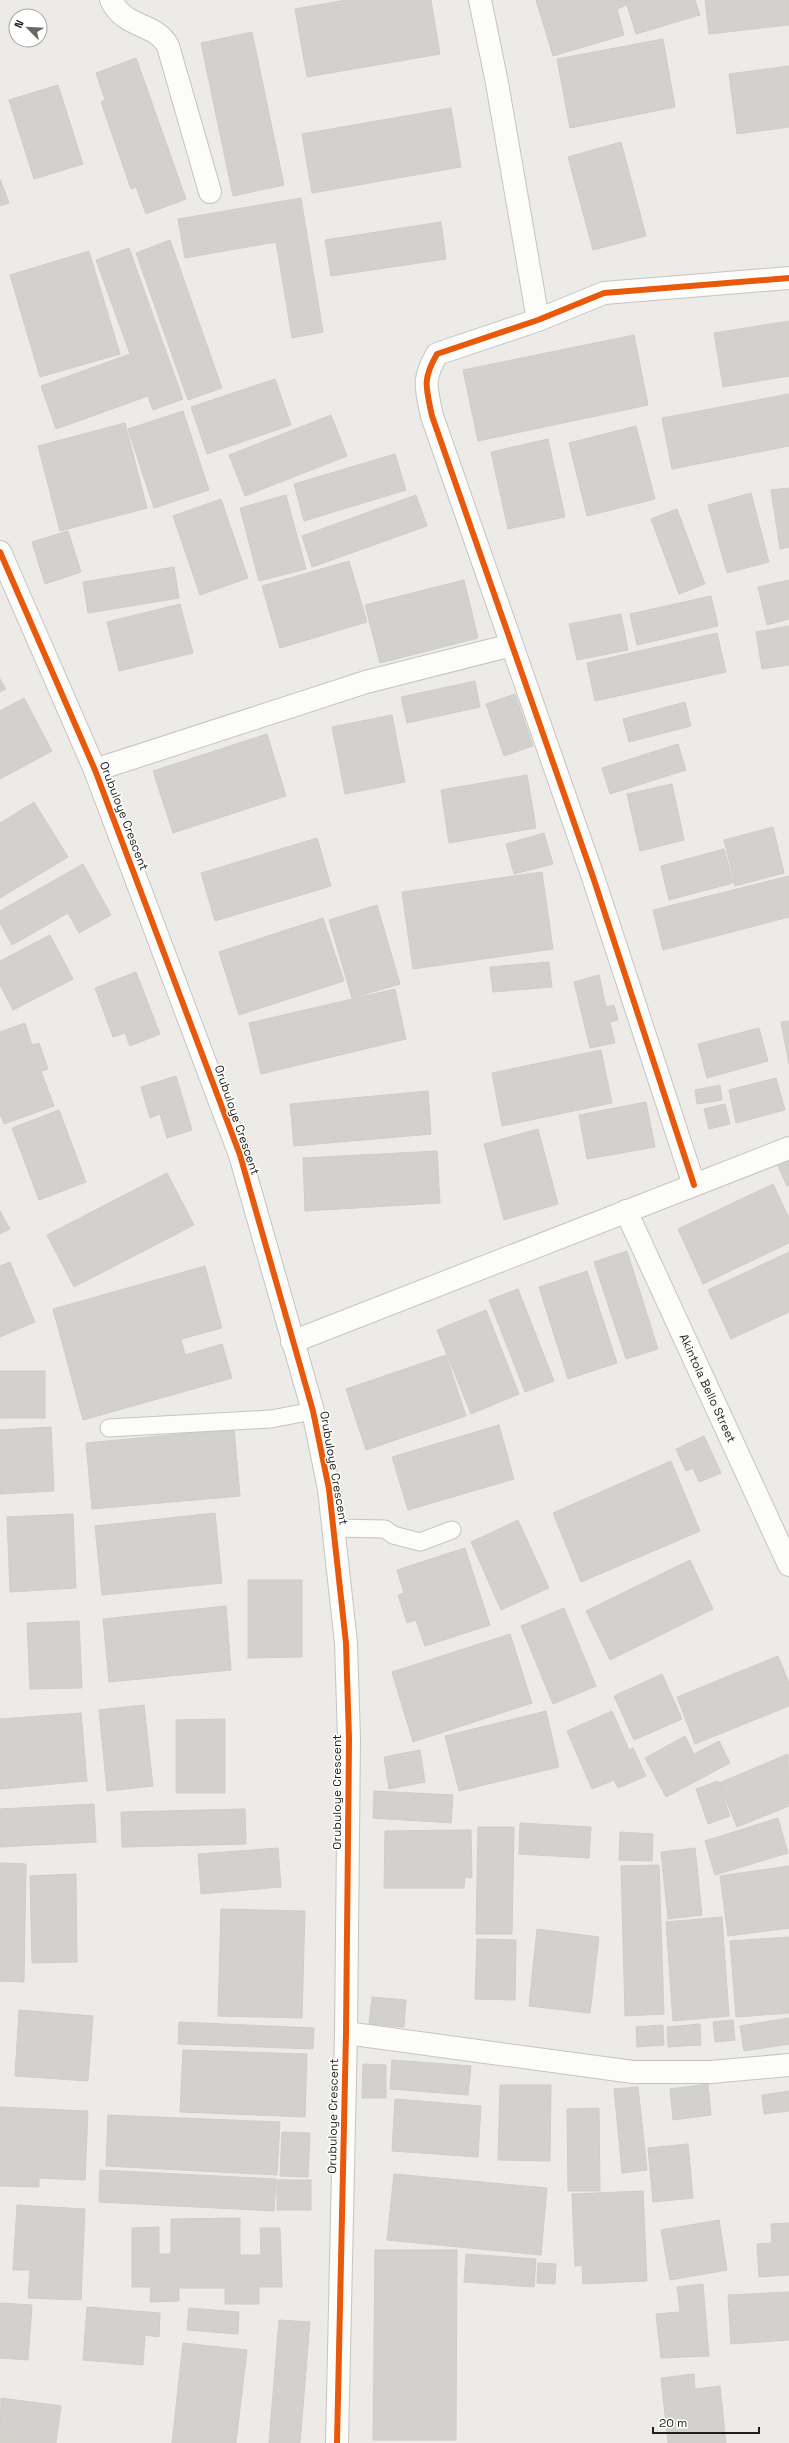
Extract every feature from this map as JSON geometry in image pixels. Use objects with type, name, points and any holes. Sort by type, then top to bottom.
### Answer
[{"type":"street","points":[[111,0],[120,15],[157,33],[168,46],[210,192]]},
{"type":"street","points":[[480,0],[497,83],[538,320]]},
{"type":"street","points":[[694,1185],[593,877],[432,416],[426,390],[427,371],[437,354],[538,320],[604,293],[789,278]]},
{"type":"street","name":"Orubuloye Crescent","points":[[0,552],[95,770],[240,1155],[292,1342],[313,1411],[329,1489],[346,1643],[349,1739],[346,2033],[337,2443]]},
{"type":"street","points":[[95,770],[366,682],[512,645]]},
{"type":"street","points":[[292,1342],[789,1148]]},
{"type":"street","name":"Akintola Bello Street","points":[[626,1211],[789,1565]]},
{"type":"street","points":[[346,2033],[632,2072],[711,2072],[789,2065]]},
{"type":"lane","points":[[109,1428],[271,1419],[313,1411]]},
{"type":"lane","points":[[334,1528],[385,1529],[393,1534],[420,1542],[452,1530]]},
{"type":"building","points":[[346,0],[431,0],[440,54],[307,77],[295,9]]},
{"type":"building","points":[[536,0],[695,0],[700,15],[636,34],[627,5],[617,9],[624,35],[553,56]]},
{"type":"building","points":[[705,0],[789,0],[789,25],[709,34]]},
{"type":"building","points":[[252,32],[284,185],[233,196],[201,43]]},
{"type":"building","points":[[663,39],[675,107],[570,128],[557,59]]},
{"type":"building","points":[[136,58],[186,199],[146,214],[136,187],[131,189],[101,102],[105,100],[96,73]]},
{"type":"building","points":[[789,66],[789,127],[737,134],[729,74]]},
{"type":"building","points":[[58,85],[83,164],[34,179],[9,100]]},
{"type":"building","points":[[451,108],[461,167],[312,193],[302,134]]},
{"type":"building","points":[[621,142],[646,236],[593,250],[568,157]]},
{"type":"building","points":[[0,179],[9,203],[0,206]]},
{"type":"building","points":[[301,198],[323,332],[292,338],[276,242],[185,258],[178,219]]},
{"type":"building","points":[[441,222],[446,259],[331,276],[325,240]]},
{"type":"building","points":[[170,240],[222,388],[188,400],[136,253]]},
{"type":"building","points":[[129,248],[183,399],[153,410],[148,396],[56,429],[41,386],[130,354],[96,260]]},
{"type":"building","points":[[89,251],[120,354],[40,377],[10,275]]},
{"type":"building","points":[[789,321],[789,376],[723,387],[714,333]]},
{"type":"building","points":[[634,335],[648,405],[478,441],[463,370]]},
{"type":"building","points":[[275,379],[291,425],[207,454],[191,407]]},
{"type":"building","points":[[789,394],[789,446],[672,469],[662,418]]},
{"type":"building","points":[[183,411],[209,490],[154,508],[128,429]]},
{"type":"building","points":[[331,415],[347,456],[245,496],[229,455]]},
{"type":"building","points":[[125,423],[147,508],[60,531],[38,446]]},
{"type":"building","points":[[636,426],[655,499],[587,516],[569,443]]},
{"type":"building","points":[[548,439],[565,517],[508,529],[491,452]]},
{"type":"building","points":[[395,454],[406,490],[304,521],[294,484]]},
{"type":"building","points":[[789,488],[789,547],[780,549],[771,490]]},
{"type":"building","points":[[751,493],[769,562],[727,573],[708,505]]},
{"type":"building","points":[[286,495],[306,569],[259,581],[240,508]]},
{"type":"building","points":[[416,495],[427,526],[312,567],[302,536]]},
{"type":"building","points":[[221,499],[248,578],[200,595],[173,516]]},
{"type":"building","points":[[677,509],[705,584],[679,594],[651,519]]},
{"type":"building","points":[[68,531],[81,572],[45,584],[32,542]]},
{"type":"building","points":[[349,561],[367,622],[280,648],[262,586]]},
{"type":"building","points":[[174,567],[179,598],[88,613],[83,582]]},
{"type":"building","points":[[464,580],[478,638],[380,663],[365,605]]},
{"type":"building","points":[[789,580],[789,619],[767,625],[758,587]]},
{"type":"building","points":[[711,596],[718,626],[637,645],[630,614]]},
{"type":"building","points":[[180,604],[193,653],[119,671],[107,622]]},
{"type":"building","points":[[621,614],[628,650],[577,660],[569,624]]},
{"type":"building","points":[[789,626],[789,665],[762,669],[756,632]]},
{"type":"building","points":[[717,633],[726,672],[595,701],[587,663]]},
{"type":"building","points":[[0,679],[6,689],[0,692]]},
{"type":"building","points":[[475,681],[480,707],[407,723],[401,697]]},
{"type":"building","points":[[515,694],[533,746],[504,756],[486,704]]},
{"type":"building","points":[[24,698],[52,751],[0,779],[0,711]]},
{"type":"building","points":[[685,702],[691,726],[629,742],[623,719]]},
{"type":"building","points":[[392,715],[405,782],[345,794],[332,727]]},
{"type":"building","points":[[267,734],[286,796],[173,833],[153,771]]},
{"type":"building","points":[[678,744],[686,770],[610,794],[602,768]]},
{"type":"building","points":[[527,775],[536,828],[449,843],[441,790]]},
{"type":"building","points":[[672,784],[684,840],[640,851],[627,794]]},
{"type":"building","points":[[34,802],[68,857],[0,898],[0,823]]},
{"type":"building","points":[[773,827],[784,873],[735,886],[724,840]]},
{"type":"building","points":[[544,833],[553,864],[514,874],[506,844]]},
{"type":"building","points":[[317,838],[331,886],[215,921],[201,873]]},
{"type":"building","points":[[724,849],[733,883],[669,900],[661,866]]},
{"type":"building","points":[[83,864],[111,915],[79,933],[68,913],[12,945],[0,923],[0,911]]},
{"type":"building","points":[[542,872],[553,949],[413,969],[402,892]]},
{"type":"building","points":[[789,876],[789,917],[663,950],[653,910]]},
{"type":"building","points":[[377,905],[400,984],[352,998],[329,920]]},
{"type":"building","points":[[323,918],[344,981],[239,1015],[219,952]]},
{"type":"building","points":[[50,935],[73,979],[13,1010],[0,985],[0,961]]},
{"type":"building","points":[[549,962],[552,987],[493,992],[490,967]]},
{"type":"building","points":[[136,972],[160,1034],[130,1046],[125,1033],[113,1037],[95,988]]},
{"type":"building","points":[[599,975],[606,1007],[614,1005],[618,1020],[610,1022],[615,1043],[590,1048],[574,982]]},
{"type":"building","points":[[395,989],[406,1039],[261,1074],[249,1023]]},
{"type":"building","points":[[789,1021],[789,1064],[781,1022]]},
{"type":"building","points":[[25,1023],[32,1045],[39,1043],[48,1069],[41,1071],[54,1106],[4,1124],[0,1114],[0,1032]]},
{"type":"building","points":[[759,1028],[768,1061],[707,1078],[698,1044]]},
{"type":"building","points":[[601,1050],[612,1103],[502,1126],[492,1073]]},
{"type":"building","points":[[176,1076],[192,1130],[167,1138],[160,1114],[150,1118],[141,1087]]},
{"type":"building","points":[[776,1078],[785,1110],[736,1123],[729,1090]]},
{"type":"building","points":[[720,1085],[722,1100],[697,1104],[695,1090]]},
{"type":"building","points":[[428,1091],[431,1134],[294,1146],[290,1104]]},
{"type":"building","points":[[646,1102],[655,1147],[587,1159],[579,1115]]},
{"type":"building","points":[[725,1104],[730,1124],[709,1129],[704,1109]]},
{"type":"building","points":[[59,1110],[86,1182],[39,1200],[12,1128]]},
{"type":"building","points":[[538,1129],[558,1204],[504,1220],[484,1144]]},
{"type":"building","points":[[437,1151],[440,1203],[305,1211],[303,1158]]},
{"type":"building","points":[[789,1161],[789,1185],[787,1186],[778,1166]]},
{"type":"building","points":[[167,1173],[194,1225],[74,1287],[47,1235]]},
{"type":"building","points":[[773,1184],[789,1218],[789,1243],[703,1284],[678,1229]]},
{"type":"building","points":[[0,1211],[10,1229],[0,1234]]},
{"type":"building","points":[[627,1251],[658,1349],[626,1359],[594,1262]]},
{"type":"building","points":[[789,1252],[789,1312],[731,1339],[708,1290]]},
{"type":"building","points":[[10,1262],[35,1322],[0,1337],[0,1266]]},
{"type":"building","points":[[205,1266],[222,1328],[181,1339],[185,1355],[222,1344],[232,1378],[83,1420],[53,1309]]},
{"type":"building","points":[[587,1271],[617,1363],[568,1379],[539,1287]]},
{"type":"building","points":[[518,1289],[554,1381],[525,1392],[489,1300]]},
{"type":"building","points":[[486,1310],[519,1394],[471,1414],[437,1330]]},
{"type":"building","points":[[446,1355],[466,1416],[366,1450],[346,1389]]},
{"type":"building","points":[[0,1371],[45,1371],[45,1418],[0,1418]]},
{"type":"building","points":[[499,1425],[514,1479],[408,1510],[392,1457]]},
{"type":"building","points":[[51,1427],[54,1491],[0,1494],[0,1430]]},
{"type":"building","points":[[234,1429],[240,1496],[92,1509],[86,1443]]},
{"type":"building","points":[[704,1436],[721,1473],[699,1482],[693,1468],[686,1471],[676,1449]]},
{"type":"building","points":[[671,1461],[700,1531],[581,1582],[553,1513]]},
{"type":"building","points":[[215,1513],[222,1583],[102,1595],[95,1526]]},
{"type":"building","points":[[73,1514],[76,1588],[10,1592],[7,1517]]},
{"type":"building","points":[[518,1520],[549,1588],[501,1610],[471,1542]]},
{"type":"building","points":[[465,1548],[490,1625],[425,1646],[416,1620],[407,1623],[398,1595],[404,1593],[397,1570]]},
{"type":"building","points":[[690,1560],[713,1609],[610,1660],[586,1611]]},
{"type":"building","points":[[248,1580],[302,1580],[302,1657],[248,1658]]},
{"type":"building","points":[[226,1606],[231,1670],[109,1682],[103,1619]]},
{"type":"building","points":[[564,1608],[596,1686],[553,1704],[521,1626]]},
{"type":"building","points":[[79,1621],[82,1688],[30,1689],[27,1623]]},
{"type":"building","points":[[510,1634],[532,1703],[413,1742],[392,1672]]},
{"type":"building","points":[[778,1656],[789,1683],[789,1706],[695,1744],[677,1697]]},
{"type":"building","points":[[662,1674],[682,1719],[634,1740],[614,1696]]},
{"type":"building","points":[[144,1705],[153,1786],[107,1791],[99,1710]]},
{"type":"building","points":[[546,1711],[559,1767],[459,1791],[445,1736]]},
{"type":"building","points":[[612,1711],[629,1750],[633,1748],[646,1776],[618,1788],[614,1780],[592,1789],[567,1731]]},
{"type":"building","points":[[81,1713],[87,1781],[0,1789],[0,1719]]},
{"type":"building","points":[[225,1719],[225,1793],[176,1793],[176,1720]]},
{"type":"building","points":[[685,1736],[694,1754],[719,1741],[730,1763],[666,1797],[645,1758]]},
{"type":"building","points":[[420,1750],[425,1782],[389,1789],[384,1757]]},
{"type":"building","points":[[788,1754],[789,1806],[737,1827],[719,1783]]},
{"type":"building","points":[[718,1781],[730,1816],[708,1824],[696,1789]]},
{"type":"building","points":[[374,1791],[453,1795],[451,1823],[373,1818]]},
{"type":"building","points":[[94,1804],[96,1842],[0,1847],[0,1809]]},
{"type":"building","points":[[245,1809],[246,1844],[122,1847],[121,1812]]},
{"type":"building","points":[[778,1818],[788,1853],[715,1875],[705,1841]]},
{"type":"building","points":[[520,1823],[591,1827],[589,1858],[519,1854]]},
{"type":"building","points":[[478,1827],[514,1827],[512,1934],[476,1934]]},
{"type":"building","points":[[471,1830],[472,1878],[465,1877],[464,1888],[384,1888],[385,1831]]},
{"type":"building","points":[[620,1832],[653,1834],[652,1861],[619,1860]]},
{"type":"building","points":[[278,1848],[281,1887],[201,1894],[198,1854]]},
{"type":"building","points":[[695,1848],[702,1915],[668,1919],[661,1852]]},
{"type":"building","points":[[0,1863],[26,1864],[24,1982],[0,1981]]},
{"type":"building","points":[[659,1865],[664,2014],[625,2016],[621,1866]]},
{"type":"building","points":[[789,1866],[789,1928],[728,1936],[720,1876]]},
{"type":"building","points":[[76,1874],[77,1962],[32,1963],[30,1876]]},
{"type":"building","points":[[221,1909],[305,1911],[302,2018],[218,2016]]},
{"type":"building","points":[[722,1917],[729,2016],[673,2021],[666,1922]]},
{"type":"building","points":[[537,1929],[599,1937],[590,2013],[529,2006]]},
{"type":"building","points":[[789,1937],[789,2013],[736,2017],[730,1941]]},
{"type":"building","points":[[477,1939],[516,1940],[515,2000],[475,1999]]},
{"type":"building","points":[[372,1997],[406,2000],[404,2027],[369,2024]]},
{"type":"building","points":[[19,2010],[93,2016],[88,2081],[15,2076]]},
{"type":"building","points":[[789,2018],[789,2044],[744,2051],[740,2026]]},
{"type":"building","points":[[733,2020],[735,2040],[715,2042],[713,2022]]},
{"type":"building","points":[[179,2022],[314,2028],[313,2049],[178,2044]]},
{"type":"building","points":[[700,2024],[701,2045],[668,2047],[667,2027]]},
{"type":"building","points":[[663,2025],[664,2045],[637,2047],[636,2027]]},
{"type":"building","points":[[183,2050],[307,2054],[305,2117],[180,2112]]},
{"type":"building","points":[[392,2060],[471,2066],[468,2095],[390,2089]]},
{"type":"building","points":[[363,2064],[386,2065],[386,2098],[362,2098]]},
{"type":"building","points":[[708,2084],[711,2115],[673,2120],[670,2089]]},
{"type":"building","points":[[500,2085],[551,2085],[550,2161],[498,2160]]},
{"type":"building","points":[[638,2087],[647,2170],[622,2173],[614,2089]]},
{"type":"building","points":[[789,2091],[789,2111],[764,2114],[762,2095]]},
{"type":"building","points":[[395,2099],[481,2106],[478,2157],[392,2151]]},
{"type":"building","points":[[0,2107],[88,2111],[85,2180],[39,2178],[39,2187],[0,2186]]},
{"type":"building","points":[[599,2108],[600,2191],[568,2191],[567,2109]]},
{"type":"building","points":[[108,2115],[280,2122],[277,2175],[106,2166]]},
{"type":"building","points":[[282,2132],[310,2133],[308,2177],[280,2176]]},
{"type":"building","points":[[688,2144],[693,2198],[653,2202],[648,2148]]},
{"type":"building","points":[[100,2170],[276,2179],[274,2211],[99,2202]]},
{"type":"building","points":[[394,2174],[547,2188],[541,2255],[387,2240]]},
{"type":"building","points":[[277,2180],[311,2180],[311,2210],[277,2210]]},
{"type":"building","points":[[643,2191],[647,2281],[583,2284],[582,2265],[575,2266],[572,2194]]},
{"type":"building","points":[[17,2205],[85,2209],[81,2300],[28,2298],[30,2270],[13,2270]]},
{"type":"building","points":[[240,2218],[240,2255],[261,2255],[260,2228],[280,2228],[282,2287],[259,2287],[259,2304],[225,2304],[225,2288],[179,2288],[179,2301],[150,2302],[151,2287],[132,2287],[132,2228],[159,2227],[159,2254],[171,2254],[171,2219]]},
{"type":"building","points":[[719,2220],[727,2270],[670,2280],[661,2230]]},
{"type":"building","points":[[789,2223],[789,2275],[759,2277],[757,2244],[772,2243],[771,2224]]},
{"type":"building","points":[[375,2250],[457,2250],[456,2440],[373,2440]]},
{"type":"building","points":[[466,2254],[536,2259],[534,2287],[464,2282]]},
{"type":"building","points":[[538,2263],[556,2264],[555,2284],[537,2283]]},
{"type":"building","points":[[703,2284],[709,2356],[661,2358],[656,2314],[680,2312],[677,2287]]},
{"type":"building","points":[[789,2292],[789,2340],[731,2344],[728,2295]]},
{"type":"building","points":[[0,2303],[32,2305],[28,2360],[0,2358]]},
{"type":"building","points":[[87,2307],[160,2313],[159,2337],[145,2335],[143,2365],[83,2360]]},
{"type":"building","points":[[189,2308],[239,2312],[238,2334],[187,2330]]},
{"type":"building","points":[[279,2320],[310,2322],[300,2443],[269,2443]]},
{"type":"building","points":[[183,2343],[247,2350],[236,2443],[172,2443]]},
{"type":"building","points":[[694,2374],[695,2389],[720,2386],[726,2443],[668,2443],[661,2378]]},
{"type":"building","points":[[1,2398],[61,2406],[56,2443],[0,2443]]},
{"type":"cycle path","points":[[694,1185],[593,877],[432,416],[427,390],[427,377],[437,354],[538,320],[604,293],[789,278]]},
{"type":"cycle path","points":[[0,552],[95,770],[240,1155],[313,1411],[329,1489],[346,1643],[349,1739],[346,2033],[337,2443]]}]
